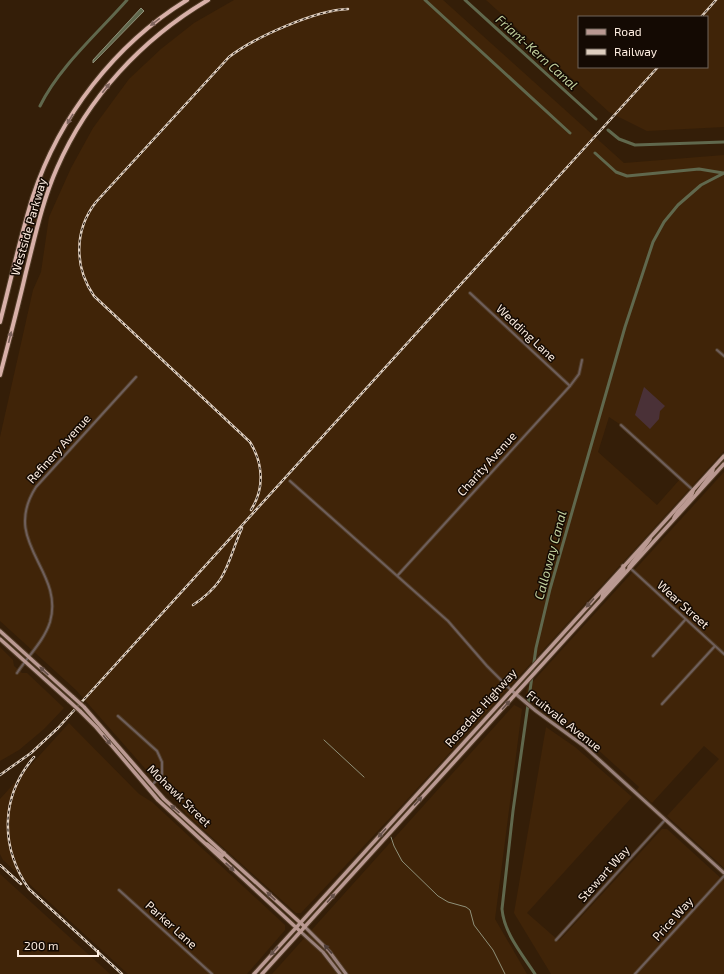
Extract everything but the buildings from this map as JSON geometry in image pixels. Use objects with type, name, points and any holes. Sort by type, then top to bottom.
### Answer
[{"type":"highway","name":"Westside Parkway","points":[[0,322],[33,196],[49,156],[73,113],[83,98],[118,56],[150,27],[187,0]]},
{"type":"highway","name":"Westside Parkway","points":[[0,375],[41,213],[57,168],[68,145],[95,101],[135,55],[164,29],[208,0]]},
{"type":"highway","points":[[0,318],[4,304]]},
{"type":"main road","name":"Rosedale Highway","points":[[254,974],[724,456]]},
{"type":"main road","name":"Rosedale Highway","points":[[262,974],[724,464]]},
{"type":"main road","points":[[695,496],[698,489],[712,473],[713,468]]},
{"type":"main road","points":[[673,520],[676,514],[692,496],[693,490]]},
{"type":"main road","points":[[630,568],[630,564],[648,544],[652,535]]},
{"type":"main road","points":[[602,599],[603,593],[624,570],[623,566]]},
{"type":"main road","name":"Mohawk Street","points":[[0,631],[84,707],[152,786],[330,951],[346,974]]},
{"type":"main road","name":"Mohawk Street","points":[[0,639],[80,711],[96,727],[154,796],[295,928],[323,952],[340,974]]},
{"type":"main road","name":"Fruitvale Avenue","points":[[511,690],[533,709],[584,746],[724,874]]},
{"type":"main road","points":[[204,843],[211,846],[222,856],[224,853]]},
{"type":"street","name":"Wedding Lane","points":[[470,293],[570,386]]},
{"type":"street","points":[[717,350],[724,356]]},
{"type":"street","name":"Charity Avenue","points":[[398,575],[570,386],[579,374],[582,360]]},
{"type":"street","name":"Refinery Avenue","points":[[26,544],[23,535],[23,518],[32,493],[136,377]]},
{"type":"street","points":[[621,425],[693,490]]},
{"type":"street","name":"Fruitvale Avenue","points":[[290,481],[398,575],[448,621],[487,666],[511,690]]},
{"type":"street","points":[[16,673],[29,657],[47,629],[52,610],[49,589],[29,552]]},
{"type":"street","name":"Wear Street","points":[[630,568],[685,620],[724,654]]},
{"type":"street","points":[[653,656],[685,620]]},
{"type":"street","points":[[662,704],[715,646]]},
{"type":"street","points":[[118,716],[157,751],[162,762],[162,774],[152,786]]},
{"type":"street","name":"Stewart Way","points":[[556,940],[665,820]]},
{"type":"street","name":"Price Way","points":[[635,974],[724,874]]},
{"type":"street","name":"Parker Lane","points":[[119,890],[212,974]]},
{"type":"shaded area","points":[[234,0],[443,0],[624,163],[724,155],[724,451],[404,803],[301,913],[296,913],[187,815],[178,803],[164,790],[76,690],[0,621],[0,437],[33,290],[41,272],[49,217],[71,168],[93,128],[129,79],[161,49],[194,23]],"holes":[[[609,417],[621,425],[681,478],[657,505],[598,452]]]},
{"type":"shaded area","points":[[486,0],[724,0],[724,127],[647,131],[609,112]]},
{"type":"shaded area","points":[[141,8],[144,11],[93,63],[93,60]]},
{"type":"shaded area","points":[[644,387],[665,406],[660,411],[659,419],[650,429],[635,415]]},
{"type":"shaded area","points":[[724,472],[724,868],[667,816],[719,759],[704,746],[652,803],[637,790],[639,787],[583,736],[548,712],[526,693],[527,688]]},
{"type":"shaded area","points":[[0,647],[13,660],[14,666],[22,673],[27,673],[64,708],[44,729],[19,750],[0,761]]},
{"type":"shaded area","points":[[514,705],[522,709],[495,919],[527,974],[272,974]]},
{"type":"shaded area","points":[[69,723],[139,794],[152,802],[285,925],[285,930],[247,974],[128,974],[3,860],[0,854],[0,799]]},
{"type":"shaded area","points":[[546,727],[575,747],[632,797],[527,913],[559,941],[662,829],[667,829],[724,881],[724,974],[551,974],[514,913]]},
{"type":"shaded area","points":[[0,874],[110,974],[0,974]]},
{"type":"waterway","points":[[40,106],[68,64],[127,0]]},
{"type":"waterway","points":[[425,0],[570,133]]},
{"type":"waterway","name":"Friant-Kern Canal","points":[[465,0],[596,119]]},
{"type":"waterway","name":"Friant-Kern Canal","points":[[608,130],[619,139],[635,145],[724,142]]},
{"type":"waterway","points":[[595,153],[616,172],[627,176],[699,169],[723,173]]},
{"type":"waterway","name":"Calloway Canal","points":[[535,974],[510,935],[503,918],[502,909],[513,811],[536,648],[550,589],[625,327],[653,242],[664,222],[678,205],[701,185],[724,173]]},
{"type":"waterway","points":[[324,740],[364,777]]},
{"type":"waterway","points":[[391,837],[402,861],[438,896],[448,902],[466,907],[470,910],[474,925],[493,950],[505,974]]},
{"type":"railway","points":[[702,16],[716,0]]},
{"type":"railway","points":[[251,510],[259,493],[261,476],[258,458],[250,442],[94,296],[87,285],[80,261],[80,236],[89,213],[96,202],[229,57],[254,41],[303,19],[348,9]]},
{"type":"railway","points":[[0,775],[31,753],[58,728],[657,68]]},
{"type":"railway","points":[[193,605],[214,588],[220,580],[229,562],[242,528]]},
{"type":"railway","points":[[34,757],[23,772],[15,789],[10,805],[8,822],[9,839],[19,873],[29,889],[122,974]]},
{"type":"railway","points":[[0,865],[21,884]]}]
